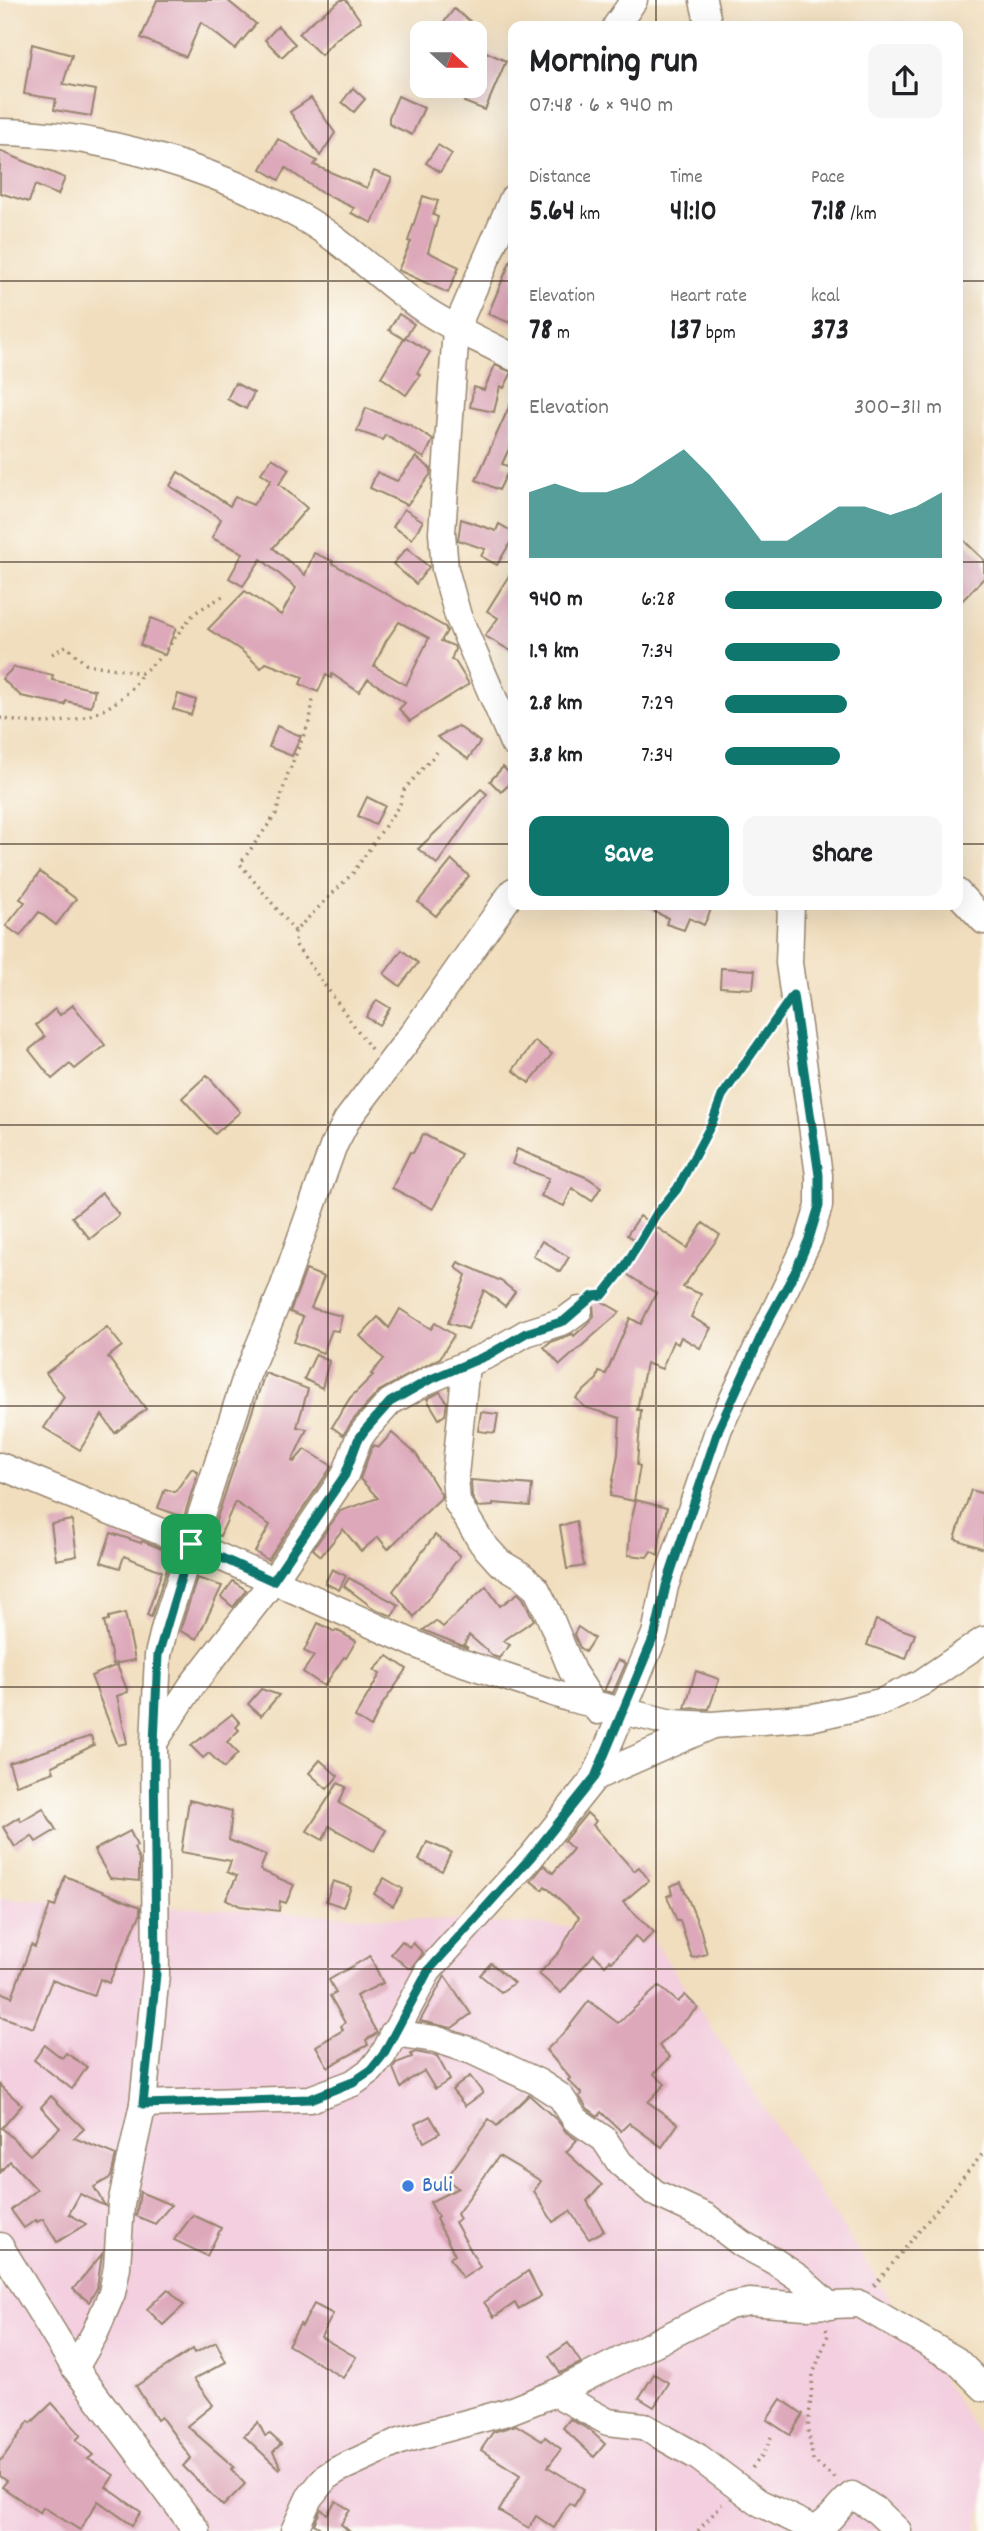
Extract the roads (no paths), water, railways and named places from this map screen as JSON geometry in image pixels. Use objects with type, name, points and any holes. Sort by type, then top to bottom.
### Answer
[{"type":"street","points":[[619,21],[634,0]]},
{"type":"street","points":[[703,0],[708,21]]},
{"type":"street","points":[[0,132],[60,136],[119,147],[239,186],[306,220],[344,246],[418,306],[456,329],[508,355]]},
{"type":"street","points":[[508,209],[456,329],[442,533],[445,569],[458,616],[508,731]]},
{"type":"street","points":[[75,2368],[95,2333],[112,2293],[117,2267],[121,2204],[143,2104],[156,1974],[154,1743],[158,1655],[246,1377],[282,1291],[333,1147],[347,1120],[508,898]]},
{"type":"street","points":[[963,898],[984,921]]},
{"type":"street","points":[[143,2104],[310,2099],[353,2082],[371,2070],[383,2055],[428,1971],[531,1857],[595,1777],[655,1634],[666,1586],[719,1428],[769,1319],[795,1272],[819,1206],[819,1175],[789,963],[791,910]]},
{"type":"street","points":[[154,1743],[192,1685],[273,1581],[345,1475],[358,1440],[390,1402],[526,1333],[564,1321],[579,1310]]},
{"type":"street","points":[[467,1365],[455,1476],[457,1502],[482,1543],[499,1562],[536,1588],[572,1671],[591,1703],[603,1717],[608,1730],[606,1752]]},
{"type":"street","points":[[0,1466],[191,1544],[440,1655],[568,1698],[672,1723],[712,1725],[814,1717],[881,1702],[921,1684],[984,1640]]},
{"type":"street","points":[[595,1777],[712,1725]]},
{"type":"street","points":[[393,2032],[435,2039],[472,2051],[538,2082],[561,2097],[575,2119],[604,2139],[620,2163],[655,2193],[706,2217],[742,2244],[799,2278],[830,2306]]},
{"type":"street","points":[[0,2246],[75,2368],[197,2531]]},
{"type":"street","points":[[294,2531],[309,2498],[326,2477],[337,2470],[400,2441],[507,2412],[555,2393],[729,2306],[749,2302],[830,2306],[860,2304],[956,2360],[984,2388]]},
{"type":"street","points":[[555,2393],[608,2422],[643,2426],[698,2457],[758,2502],[814,2529],[825,2525],[841,2503],[852,2495],[877,2511],[898,2531]]},
{"type":"place","name":"Buli","points":[[408,2186]]}]
